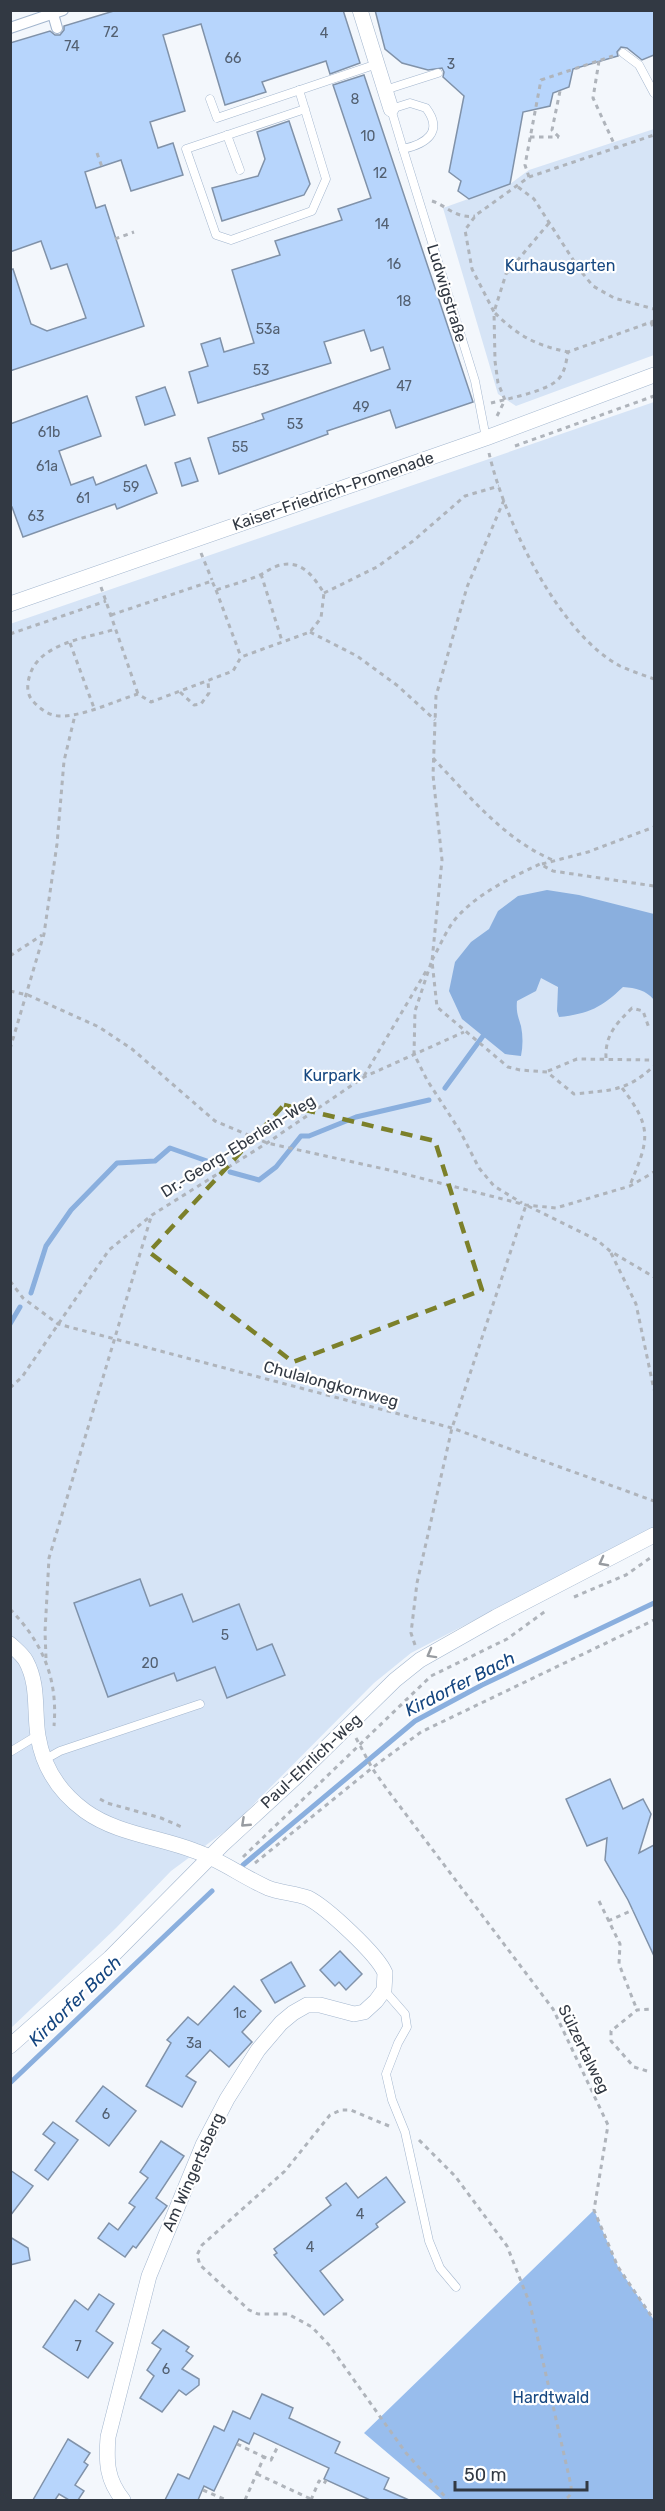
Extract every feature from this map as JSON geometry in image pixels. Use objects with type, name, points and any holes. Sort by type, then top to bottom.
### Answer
[{"type":"street","name":"Ludwigstraße","points":[[360,10],[391,109]]},
{"type":"street","points":[[10,28],[58,12],[57,28]]},
{"type":"street","name":"Kaiser-Friedrich-Promenade","points":[[10,604],[486,438],[654,375]]},
{"type":"street","name":"Paul-Ehrlich-Weg","points":[[10,2046],[110,1958],[209,1857],[298,1775],[395,1680],[420,1660],[496,1617],[654,1535]]},
{"type":"street","points":[[10,1644],[25,1660],[34,1686],[38,1735],[44,1760],[54,1782],[84,1810],[110,1825],[197,1851],[270,1889],[307,1898],[328,1910],[384,1971],[384,1990]]},
{"type":"street","name":"Am Wingertsberg","points":[[123,2500],[110,2482],[106,2464],[108,2437],[149,2276],[213,2121],[258,2050],[281,2023],[293,2013],[307,2005],[354,2014],[364,2012],[384,1990]]},
{"type":"lane","points":[[623,53],[639,65],[654,93]]},
{"type":"lane","points":[[210,99],[217,118],[376,64]]},
{"type":"lane","points":[[386,90],[438,73]]},
{"type":"lane","points":[[299,90],[305,109],[326,179],[312,211],[231,240],[216,235],[186,149],[305,109]]},
{"type":"lane","points":[[391,109],[410,103],[418,104],[426,108],[431,115],[432,132],[428,139],[421,145],[403,149]]},
{"type":"lane","name":"Ludwigstraße","points":[[391,109],[475,381],[486,438]]},
{"type":"lane","points":[[227,135],[240,170]]},
{"type":"lane","points":[[44,1760],[60,1751],[200,1704]]},
{"type":"lane","points":[[10,1752],[38,1735]]},
{"type":"lane","points":[[384,1990],[405,2014],[407,2027],[386,2074],[392,2100],[405,2132],[429,2241],[440,2268],[456,2287]]},
{"type":"path","points":[[529,177],[525,165],[541,80],[623,53]]},
{"type":"path","points":[[599,61],[593,98],[616,148]]},
{"type":"path","points":[[530,137],[559,137],[552,130],[560,91]]},
{"type":"path","points":[[654,135],[529,177],[476,215],[465,230],[472,269],[494,312],[524,338],[546,347],[568,352],[653,322],[654,330]]},
{"type":"path","points":[[97,153],[102,167]]},
{"type":"path","points":[[518,187],[534,199],[579,269],[593,286],[614,298],[654,309]]},
{"type":"path","points":[[418,198],[436,201],[443,208],[465,217],[476,215]]},
{"type":"path","points":[[505,400],[498,383],[495,361],[494,312],[506,274],[549,223]]},
{"type":"path","points":[[115,239],[134,232]]},
{"type":"path","points":[[480,406],[505,400],[555,382],[565,369],[568,352]]},
{"type":"path","points":[[512,448],[654,396]]},
{"type":"path","points":[[486,438],[498,486],[525,550],[556,605],[591,643],[619,665],[654,680]]},
{"type":"path","points":[[324,593],[377,567],[413,541],[465,496],[498,486]]},
{"type":"path","points":[[504,500],[467,586],[436,696],[433,775],[442,860],[432,961],[436,1007],[508,1067],[520,1070],[547,1072],[577,1059],[654,1060]]},
{"type":"path","points":[[196,540],[241,657]]},
{"type":"path","points":[[96,574],[138,694],[151,702],[233,671],[241,657],[310,632],[321,618],[324,593],[314,577],[303,567],[289,564],[277,566],[216,590]]},
{"type":"path","points":[[261,574],[282,641]]},
{"type":"path","points":[[111,615],[212,581]]},
{"type":"path","points":[[10,634],[106,602]]},
{"type":"path","points":[[116,629],[70,643],[42,656],[31,670],[27,685],[30,698],[51,715],[75,715],[138,694]]},
{"type":"path","points":[[310,632],[357,656],[398,686],[435,720]]},
{"type":"path","points":[[70,643],[94,708]]},
{"type":"path","points":[[180,692],[194,705],[201,704],[209,693],[208,682]]},
{"type":"path","points":[[10,1049],[28,995],[44,934],[57,844],[64,761],[75,715]]},
{"type":"path","points":[[433,758],[501,826],[539,855],[553,861]]},
{"type":"path","points":[[363,1077],[454,922],[478,899],[510,878],[540,864],[588,852],[654,827]]},
{"type":"path","points":[[540,864],[553,870],[654,886]]},
{"type":"path","points":[[10,956],[44,934]]},
{"type":"path","points":[[432,961],[415,1011],[414,1054],[427,1080],[460,1131],[479,1168],[494,1186],[526,1205],[597,1240],[610,1251],[654,1277]]},
{"type":"path","points":[[10,991],[28,995],[99,1027],[132,1049],[215,1121],[267,1143],[526,1205],[556,1208],[630,1186],[654,1172]]},
{"type":"path","points":[[606,1058],[606,1048],[612,1028],[632,1008],[643,1011],[649,1028]]},
{"type":"path","name":"Dr.-Georg-Eberlein-Weg","points":[[10,1388],[22,1377],[88,1284],[109,1250],[152,1215],[267,1143],[363,1077],[464,1032]]},
{"type":"path","points":[[547,1072],[574,1094],[622,1088],[654,1066]]},
{"type":"path","points":[[622,1088],[633,1103],[646,1139],[630,1186]]},
{"type":"path","points":[[420,1660],[411,1633],[412,1616],[452,1428],[526,1205]]},
{"type":"path","points":[[46,1658],[45,1632],[50,1558],[152,1215]]},
{"type":"path","points":[[610,1251],[636,1304],[654,1390]]},
{"type":"path","name":"Chulalongkornweg","points":[[10,1281],[23,1298],[58,1324],[452,1428],[654,1501]]},
{"type":"path","points":[[568,1599],[626,1575],[654,1555]]},
{"type":"path","points":[[238,1872],[431,1676],[507,1639],[549,1609]]},
{"type":"path","points":[[238,1872],[254,1863],[371,1767],[421,1732],[654,1620]]},
{"type":"path","name":"Sülzertalweg","points":[[361,1745],[371,1767],[386,1788],[553,2009],[608,2125],[594,2210],[618,2267],[654,2320]]},
{"type":"path","points":[[599,1901],[620,1944],[619,1964],[637,2010]]},
{"type":"path","points":[[608,1921],[633,1910]]},
{"type":"path","points":[[647,2071],[634,2067],[611,2041],[611,2031],[637,2010],[654,2008]]},
{"type":"path","points":[[448,2500],[406,2453],[329,2345],[312,2327],[288,2314],[258,2314],[249,2310],[200,2265],[197,2255],[202,2245],[285,2171],[330,2115],[341,2110],[351,2110],[405,2132],[431,2150],[455,2176],[507,2246],[530,2304],[570,2481],[572,2492],[570,2497],[562,2500]]},
{"type":"path","points":[[237,2444],[271,2460],[279,2444]]},
{"type":"path","points":[[245,2500],[264,2457]]},
{"type":"path","points":[[256,2474],[311,2500],[319,2481],[324,2484],[326,2480]]},
{"type":"path","points":[[203,2490],[226,2500]]},
{"type":"highlighted area","points":[[284,1105],[435,1141],[482,1290],[293,1362],[149,1252]]},
{"type":"green space","name":"Kurhausgarten","points":[[654,129],[654,355],[516,406],[498,394],[443,208],[510,184],[529,170]]},
{"type":"green space","name":"Kurpark","points":[[654,402],[654,1527],[411,1653],[374,1683],[232,1826],[171,1871],[116,1928],[11,2028],[10,624]]},
{"type":"green space","name":"Hardtwald","points":[[594,2210],[618,2267],[654,2320],[654,2500],[443,2500],[364,2433]]},
{"type":"shaded area","points":[[547,890],[579,895],[654,914],[654,1000],[640,990],[623,987],[594,1008],[579,1014],[559,1017],[558,987],[541,978],[536,991],[517,1001],[522,1037],[521,1056],[505,1054],[462,1019],[449,991],[455,962],[471,942],[489,929],[498,911],[518,896]]},
{"type":"building","points":[[117,10],[343,10],[360,63],[330,74],[326,61],[262,82],[266,92],[225,105],[201,24],[163,35],[185,111],[150,122],[158,148],[173,143],[183,175],[131,191],[121,160],[85,172],[96,208],[105,205],[144,326],[10,371],[10,270],[13,269],[31,324],[47,331],[86,318],[67,264],[51,269],[41,241],[10,252],[10,43],[50,31],[55,35],[60,35],[64,26]]},
{"type":"building","points":[[375,10],[654,10],[654,55],[642,60],[627,48],[621,47],[617,52],[618,56],[573,69],[569,87],[553,93],[550,106],[523,112],[510,184],[469,199],[458,191],[461,181],[449,172],[464,96],[443,77],[442,68],[428,70],[402,63],[385,49]]},
{"type":"building","points":[[364,75],[473,402],[396,428],[390,410],[327,431],[328,434],[219,474],[208,438],[264,419],[262,414],[390,369],[383,347],[371,351],[364,330],[324,342],[331,363],[198,403],[189,372],[208,366],[201,344],[220,338],[224,352],[254,343],[232,270],[280,255],[275,241],[342,220],[338,209],[371,198],[333,85]]},
{"type":"building","points":[[289,121],[310,184],[304,195],[222,221],[212,188],[258,176],[265,159],[257,132]]},
{"type":"building","points":[[165,387],[175,415],[145,425],[136,397]]},
{"type":"building","points":[[87,396],[101,436],[59,451],[71,485],[93,477],[96,485],[146,465],[157,493],[117,509],[115,504],[23,537],[12,507],[10,507],[10,424]]},
{"type":"building","points":[[190,458],[198,481],[182,486],[175,463]]},
{"type":"building","points":[[140,1579],[150,1606],[182,1594],[193,1622],[239,1604],[257,1650],[272,1644],[285,1675],[227,1698],[215,1667],[177,1681],[174,1673],[108,1697],[74,1603]]},
{"type":"building","points":[[610,1779],[623,1809],[643,1799],[651,1814],[639,1853],[654,1845],[654,1956],[628,1900],[605,1860],[607,1838],[587,1846],[566,1799]]},
{"type":"building","points":[[340,1951],[362,1974],[346,1990],[339,1982],[335,1986],[320,1970]]},
{"type":"building","points":[[291,1962],[305,1986],[275,2003],[261,1980]]},
{"type":"building","points":[[234,1986],[261,2011],[242,2032],[252,2042],[229,2067],[210,2050],[186,2076],[196,2082],[182,2107],[146,2086],[171,2043],[167,2040],[188,2017],[198,2025]]},
{"type":"building","points":[[103,2086],[136,2111],[109,2146],[76,2121]]},
{"type":"building","points":[[53,2122],[78,2140],[48,2180],[35,2170],[55,2143],[43,2134]]},
{"type":"building","points":[[161,2141],[184,2156],[156,2198],[167,2206],[136,2248],[133,2246],[125,2257],[98,2238],[109,2223],[118,2230],[135,2207],[129,2203],[148,2178],[140,2172]]},
{"type":"building","points":[[10,2170],[33,2186],[10,2216]]},
{"type":"building","points":[[386,2177],[405,2202],[376,2224],[378,2227],[320,2271],[343,2300],[324,2315],[274,2255],[277,2253],[274,2249],[331,2205],[326,2198],[346,2183],[358,2198]]},
{"type":"building","points":[[10,2237],[28,2248],[30,2260],[10,2265]]},
{"type":"building","points":[[99,2294],[114,2304],[96,2331],[113,2343],[88,2378],[43,2347],[75,2300],[88,2310]]},
{"type":"building","points":[[163,2330],[189,2347],[186,2351],[193,2356],[182,2369],[199,2379],[199,2385],[186,2395],[179,2390],[162,2412],[140,2398],[154,2376],[147,2370],[161,2349],[152,2343]]},
{"type":"building","points":[[262,2394],[293,2408],[289,2418],[340,2442],[335,2453],[389,2478],[384,2489],[409,2500],[370,2500],[324,2479],[329,2468],[254,2433],[249,2444],[239,2439],[214,2491],[204,2486],[198,2500],[165,2500],[178,2474],[189,2479],[214,2426],[224,2431],[233,2411],[250,2419]]},
{"type":"building","points":[[68,2439],[90,2453],[84,2462],[88,2465],[75,2485],[84,2491],[78,2500],[69,2500],[59,2494],[55,2500],[33,2500]]},
{"type":"waterway","points":[[445,1088],[483,1036]]},
{"type":"waterway","points":[[230,1172],[259,1180],[276,1167],[301,1136],[309,1136],[356,1117],[429,1100]]},
{"type":"waterway","points":[[31,1293],[46,1246],[71,1210],[117,1163],[155,1161],[170,1148],[207,1161]]},
{"type":"waterway","points":[[10,1324],[20,1307]]},
{"type":"waterway","name":"Kirdorfer Bach","points":[[243,1865],[415,1721],[482,1685],[654,1603]]},
{"type":"waterway","name":"Kirdorfer Bach","points":[[10,2083],[212,1891]]}]
